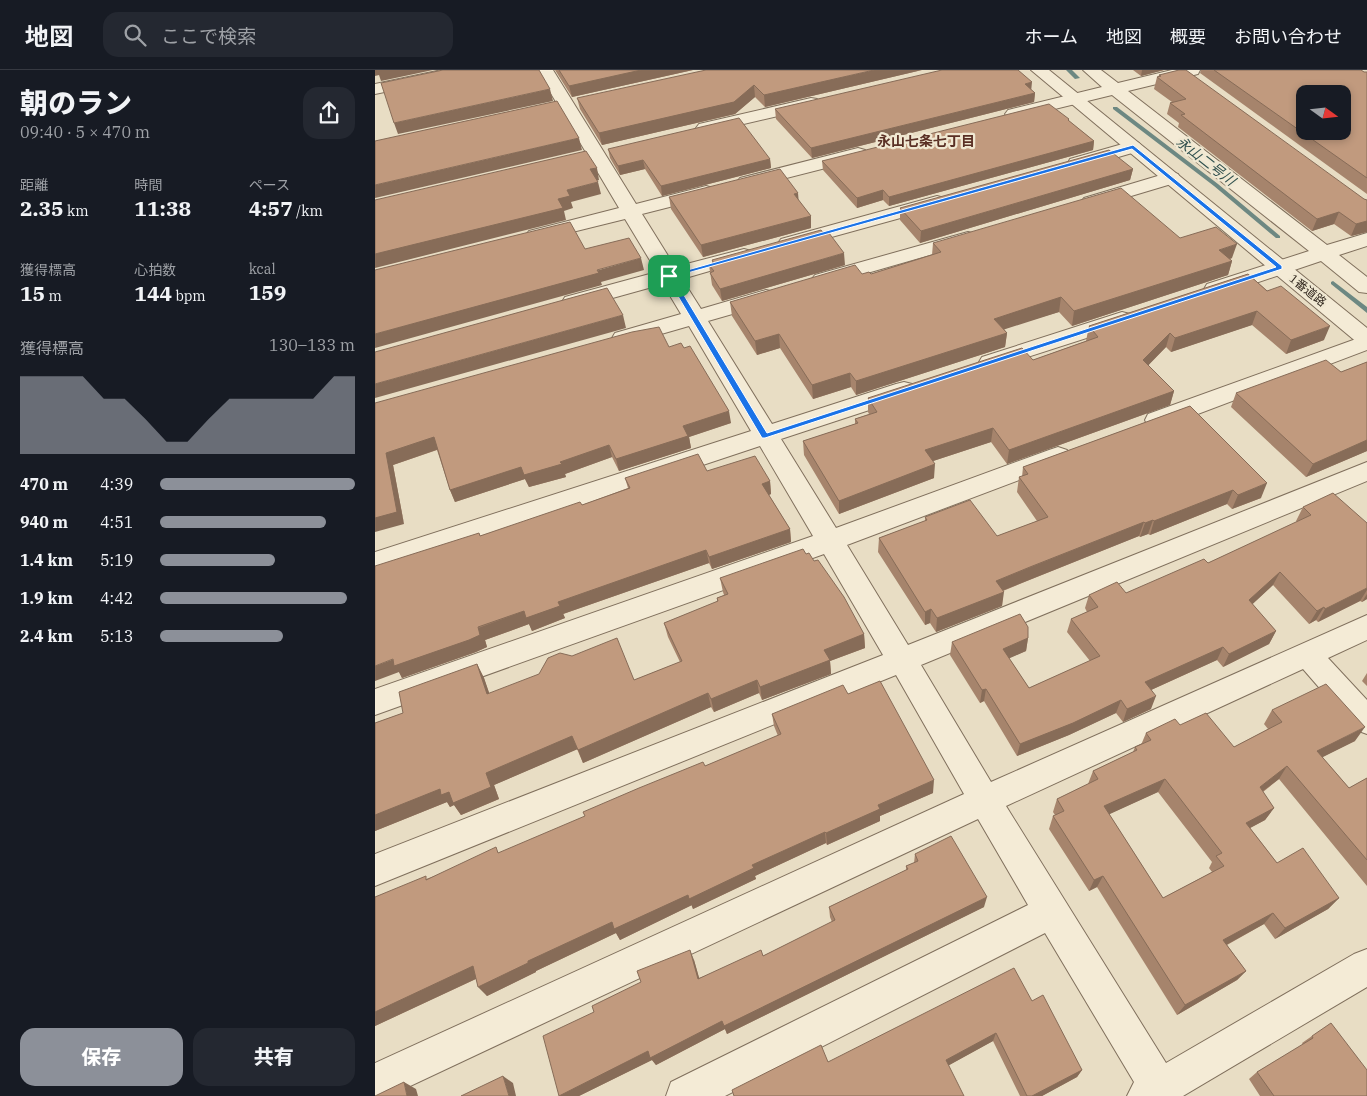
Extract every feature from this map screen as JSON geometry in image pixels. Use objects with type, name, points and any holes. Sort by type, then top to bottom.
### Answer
[{"type":"street","points":[[375,89],[465,70]]},
{"type":"street","points":[[545,70],[902,660],[1156,1093],[1367,967]]},
{"type":"street","name":"1番道路","points":[[1039,70],[1367,340]]},
{"type":"street","points":[[1091,70],[1367,287]]},
{"type":"street","points":[[998,118],[1190,74]]},
{"type":"street","points":[[692,131],[826,100]]},
{"type":"street","points":[[1057,168],[1133,147]]},
{"type":"street","points":[[517,240],[872,150]]},
{"type":"street","points":[[1075,206],[1171,178]]},
{"type":"street","points":[[555,307],[953,197]]},
{"type":"street","points":[[600,344],[990,231]]},
{"type":"street","points":[[1196,295],[1367,239]]},
{"type":"street","points":[[971,368],[1140,313]]},
{"type":"street","points":[[1135,428],[1367,340]]},
{"type":"street","points":[[375,563],[924,384]]},
{"type":"street","points":[[375,702],[830,541],[1080,448]]},
{"type":"street","points":[[375,870],[902,660],[1367,471]]},
{"type":"street","points":[[375,1083],[985,800],[1367,627]]},
{"type":"street","points":[[1307,654],[1367,721]]},
{"type":"street","points":[[685,1096],[1051,912]]},
{"type":"building","points":[[443,70],[539,70],[550,89],[394,123],[381,83]]},
{"type":"building","points":[[559,70],[641,70],[569,86]]},
{"type":"building","points":[[706,70],[874,70],[764,95],[754,85],[734,102],[599,133],[577,98]]},
{"type":"building","points":[[942,70],[1018,70],[1032,82],[1025,84],[1035,93],[811,148],[775,109]]},
{"type":"building","points":[[1179,70],[1186,70],[1367,200],[1367,221],[1356,224],[1339,212],[1317,219],[1181,115],[1185,114],[1170,103],[1186,99],[1157,77]]},
{"type":"building","points":[[1214,70],[1361,70],[1367,72],[1367,178],[1313,140],[1351,140],[1351,85],[1296,85],[1296,128]]},
{"type":"building","points":[[557,101],[579,138],[375,185],[375,141]]},
{"type":"building","points":[[1049,104],[1094,141],[889,197],[883,190],[857,198],[822,161]]},
{"type":"building","points":[[739,118],[770,159],[661,186],[643,160],[618,166],[608,149]]},
{"type":"building","points":[[1109,150],[1133,169],[921,231],[900,208]]},
{"type":"building","points":[[586,151],[597,168],[590,169],[598,182],[567,190],[570,196],[558,199],[563,208],[375,254],[375,200]]},
{"type":"building","points":[[780,169],[798,193],[794,194],[811,216],[701,245],[669,197]]},
{"type":"building","points":[[1121,188],[1180,238],[1216,227],[1237,244],[1219,250],[1232,261],[1074,311],[1061,297],[994,319],[1007,333],[856,381],[850,373],[812,385],[779,334],[755,341],[730,302],[855,265],[862,274],[869,272],[871,274],[941,252],[933,243]]},
{"type":"building","points":[[570,222],[585,249],[629,238],[641,258],[597,270],[599,273],[375,334],[375,270]]},
{"type":"building","points":[[821,230],[824,234],[829,233],[844,253],[720,289],[710,273],[714,271],[709,265],[714,263],[712,260]]},
{"type":"building","points":[[1248,274],[1267,291],[1281,286],[1330,326],[1291,340],[1257,311],[1175,338],[1170,333],[1143,360],[1174,391],[1009,450],[993,428],[925,450],[935,464],[839,501],[803,441],[858,423],[855,419],[877,412],[868,398],[1022,348],[1033,360],[1098,337],[1089,326]]},
{"type":"building","points":[[607,288],[623,315],[375,384],[375,352]]},
{"type":"building","points":[[659,327],[669,347],[681,343],[684,348],[690,346],[729,411],[683,426],[688,436],[616,459],[609,445],[560,462],[562,464],[524,475],[521,467],[450,490],[434,437],[386,453],[397,512],[375,518],[375,403],[632,332]]},
{"type":"building","points":[[1326,360],[1341,372],[1367,362],[1367,440],[1313,464],[1236,393]]},
{"type":"building","points":[[1190,406],[1267,483],[1238,495],[1233,490],[1154,521],[1144,522],[1030,567],[996,581],[1004,592],[937,618],[931,609],[925,612],[879,538],[927,520],[925,517],[970,500],[997,536],[1048,517],[1019,477],[1028,474],[1023,467]]},
{"type":"building","points":[[698,454],[707,471],[755,456],[770,481],[762,484],[790,529],[709,557],[706,550],[558,602],[560,606],[526,618],[524,611],[478,627],[480,635],[469,640],[394,666],[393,659],[375,666],[375,566],[479,533],[480,536],[580,502],[582,505],[630,488],[625,478]]},
{"type":"building","points":[[1333,493],[1367,523],[1367,588],[1325,609],[1324,607],[1317,611],[1280,572],[1249,600],[1276,631],[1229,654],[1223,647],[1145,682],[1156,696],[1127,709],[1121,700],[1073,723],[1020,744],[986,689],[982,690],[952,642],[1020,614],[1028,627],[1028,638],[1003,649],[1029,688],[1100,656],[1071,619],[1098,607],[1089,595],[1117,582],[1126,593],[1204,559],[1208,563],[1311,515],[1303,507]]},
{"type":"building","points":[[803,549],[806,554],[809,553],[814,561],[818,560],[844,597],[864,634],[824,650],[830,660],[760,687],[757,680],[711,699],[708,693],[578,750],[572,736],[486,773],[491,787],[453,803],[449,792],[441,795],[440,789],[375,815],[375,723],[403,713],[399,692],[477,664],[487,694],[539,674],[548,658],[560,653],[572,656],[617,638],[634,680],[682,661],[664,623],[718,601],[717,598],[728,594],[720,578]]},
{"type":"building","points":[[880,681],[934,780],[878,805],[880,809],[752,865],[754,868],[689,899],[688,895],[614,929],[612,922],[528,961],[528,963],[478,987],[473,966],[375,1012],[375,897],[426,876],[426,880],[496,847],[498,853],[585,816],[583,812],[639,788],[703,762],[705,766],[781,734],[772,714],[843,685],[848,694]]},
{"type":"building","points":[[1326,684],[1365,727],[1317,751],[1349,788],[1367,778],[1367,860],[1287,766],[1260,787],[1274,808],[1246,823],[1277,863],[1303,848],[1339,898],[1285,928],[1273,913],[1223,940],[1246,971],[1185,1005],[1103,876],[1094,880],[1053,816],[1064,811],[1057,799],[1098,779],[1093,771],[1137,750],[1135,747],[1151,740],[1146,733],[1175,719],[1180,725],[1206,713],[1234,747],[1282,722],[1272,710]],"holes":[[[1165,779],[1222,853],[1216,856],[1224,866],[1163,898],[1104,806]]]},
{"type":"building","points":[[951,836],[987,897],[724,1026],[722,1021],[650,1058],[648,1051],[559,1096],[543,1036],[594,1012],[592,1006],[641,982],[637,971],[690,950],[698,979],[761,950],[763,956],[835,920],[829,907],[908,869],[906,866],[918,861],[915,854]]},
{"type":"building","points":[[1014,968],[1032,1001],[1043,995],[1082,1070],[1032,1096],[1027,1096],[996,1033],[946,1060],[964,1096],[734,1096],[732,1090],[821,1045],[828,1062]]},
{"type":"building","points":[[1331,1023],[1367,1070],[1367,1096],[1274,1096],[1257,1072],[1313,1038],[1312,1036]]},
{"type":"building","points":[[503,1076],[509,1096],[461,1096]]},
{"type":"building","points":[[404,1082],[407,1096],[375,1096]]},
{"type":"waterway","name":"永山二号川","points":[[1069,70],[1077,78]]},
{"type":"waterway","name":"永山二号川","points":[[1115,108],[1216,185],[1278,237]]},
{"type":"waterway","name":"永山二号川","points":[[1333,283],[1367,311]]},
{"type":"district","name":"永山七条七丁目","points":[[926,141]]},
{"type":"route","points":[[1133,147],[1280,267],[765,436],[669,276],[1133,147]]}]
